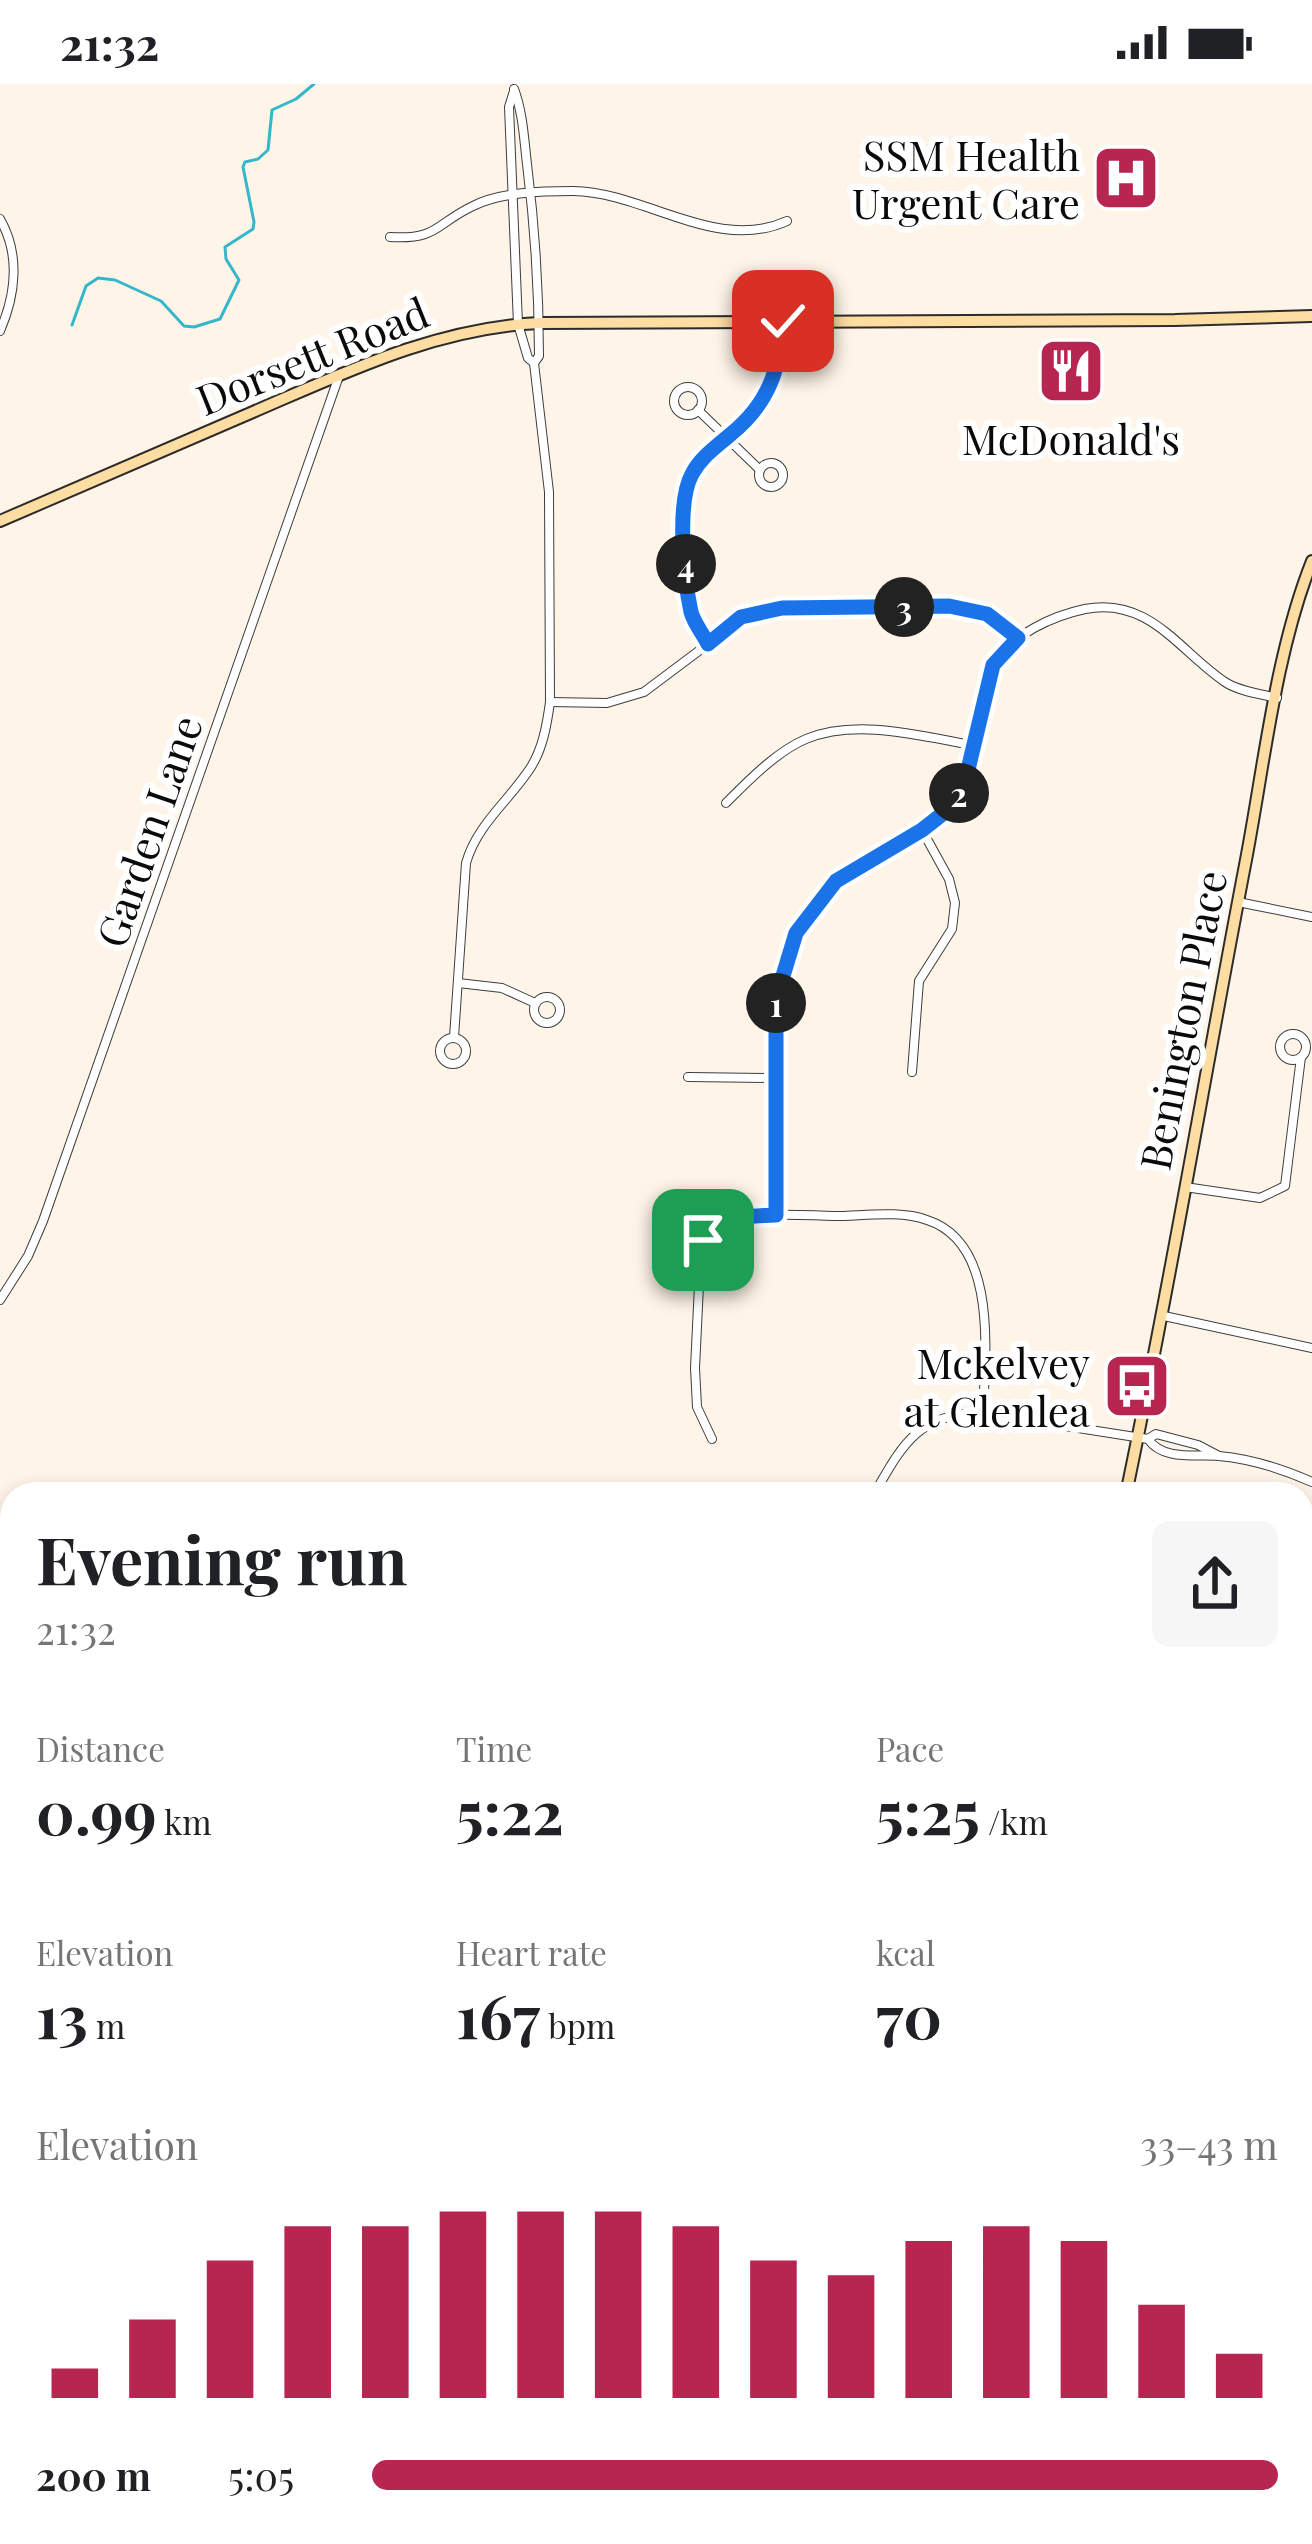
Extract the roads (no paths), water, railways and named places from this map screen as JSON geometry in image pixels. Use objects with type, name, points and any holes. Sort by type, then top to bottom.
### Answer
[{"type":"main road","name":"Dorsett Road","points":[[0,521],[443,335],[539,323],[1312,316]]},
{"type":"main road","name":"Benington Place","points":[[1130,1482],[1143,1438],[1184,1187],[1276,698],[1299,593],[1312,561]]},
{"type":"street","points":[[454,1037],[462,878],[470,850],[532,765],[545,734],[550,702],[549,492],[534,363],[539,356],[539,323],[531,193],[514,86]]},
{"type":"street","points":[[514,86],[509,107],[518,324],[527,358],[534,363]]},
{"type":"street","points":[[390,237],[420,239],[476,203],[572,191],[613,196],[715,228],[766,230],[787,221]]},
{"type":"street","points":[[0,219],[14,242],[9,302],[0,332]]},
{"type":"street","points":[[708,644],[692,616],[683,530],[689,478],[700,462],[752,417],[770,390],[781,352],[783,321]]},
{"type":"street","name":"Garden Lane","points":[[0,1300],[28,1256],[44,1218],[340,375]]},
{"type":"street","points":[[698,410],[760,470]]},
{"type":"street","points":[[550,702],[607,703],[644,692],[741,617],[782,608],[949,606],[987,614],[1018,638]]},
{"type":"street","points":[[776,1215],[776,999],[796,933],[836,881],[950,808],[965,782],[993,665],[1018,638],[1089,608],[1126,611],[1155,620],[1227,685],[1276,698]]},
{"type":"street","points":[[726,803],[801,741],[821,734],[896,732],[972,745]]},
{"type":"street","points":[[912,1072],[919,981],[952,929],[955,903],[949,879],[922,830]]},
{"type":"street","points":[[1238,902],[1312,917]]},
{"type":"street","points":[[458,983],[502,988],[535,1003]]},
{"type":"street","points":[[1184,1187],[1260,1198],[1285,1186],[1301,1057]]},
{"type":"street","points":[[688,1077],[773,1078]]},
{"type":"street","points":[[712,1438],[697,1407],[694,1368],[701,1244],[706,1232],[728,1220],[776,1215],[891,1216],[927,1220],[947,1231],[962,1246],[980,1283],[986,1334],[983,1413]]},
{"type":"street","points":[[1164,1316],[1312,1348]]},
{"type":"street","points":[[882,1482],[898,1452],[925,1425],[958,1413],[1143,1438],[1156,1434],[1219,1456],[1286,1470],[1312,1482]]},
{"type":"waterway","points":[[72,325],[86,286],[98,278],[115,280],[161,301],[184,326],[220,319],[239,280],[226,259],[225,247],[253,229],[243,167],[268,150],[272,110],[314,84]]},
{"type":"place","name":"SSM Health Urgent Care","points":[[1126,178]]},
{"type":"place","name":"McDonald's","points":[[1071,371]]},
{"type":"place","name":"Mckelvey at Glenlea","points":[[1137,1386]]}]
